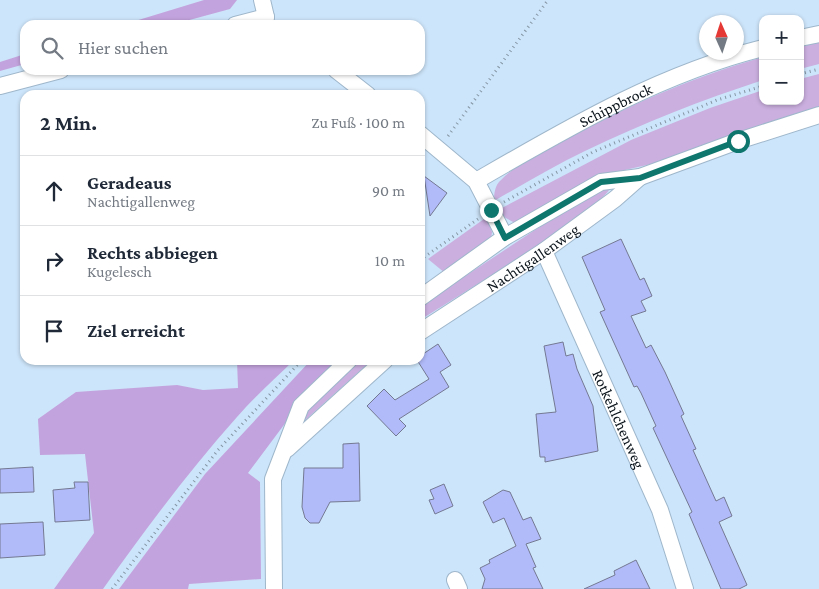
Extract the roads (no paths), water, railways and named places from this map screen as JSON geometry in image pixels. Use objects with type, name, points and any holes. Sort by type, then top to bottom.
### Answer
[{"type":"street","points":[[262,0],[271,20]]},
{"type":"street","points":[[804,37],[819,34]]},
{"type":"street","name":"Schippbrock","points":[[476,181],[593,114],[679,74],[759,49]]},
{"type":"street","points":[[0,86],[42,75]]},
{"type":"street","points":[[342,75],[362,90]]},
{"type":"street","name":"Nachtigallenweg","points":[[425,294],[505,238],[601,182],[640,178],[738,141],[819,115]]},
{"type":"street","points":[[425,138],[476,181],[505,238]]},
{"type":"street","name":"Nachtigallenweg","points":[[425,329],[544,251],[615,199],[640,178]]},
{"type":"street","name":"Rotkehlchenweg","points":[[544,251],[660,510],[685,589]]},
{"type":"street","points":[[274,589],[273,479],[301,406],[344,365]]},
{"type":"street","points":[[285,451],[380,365]]}]
